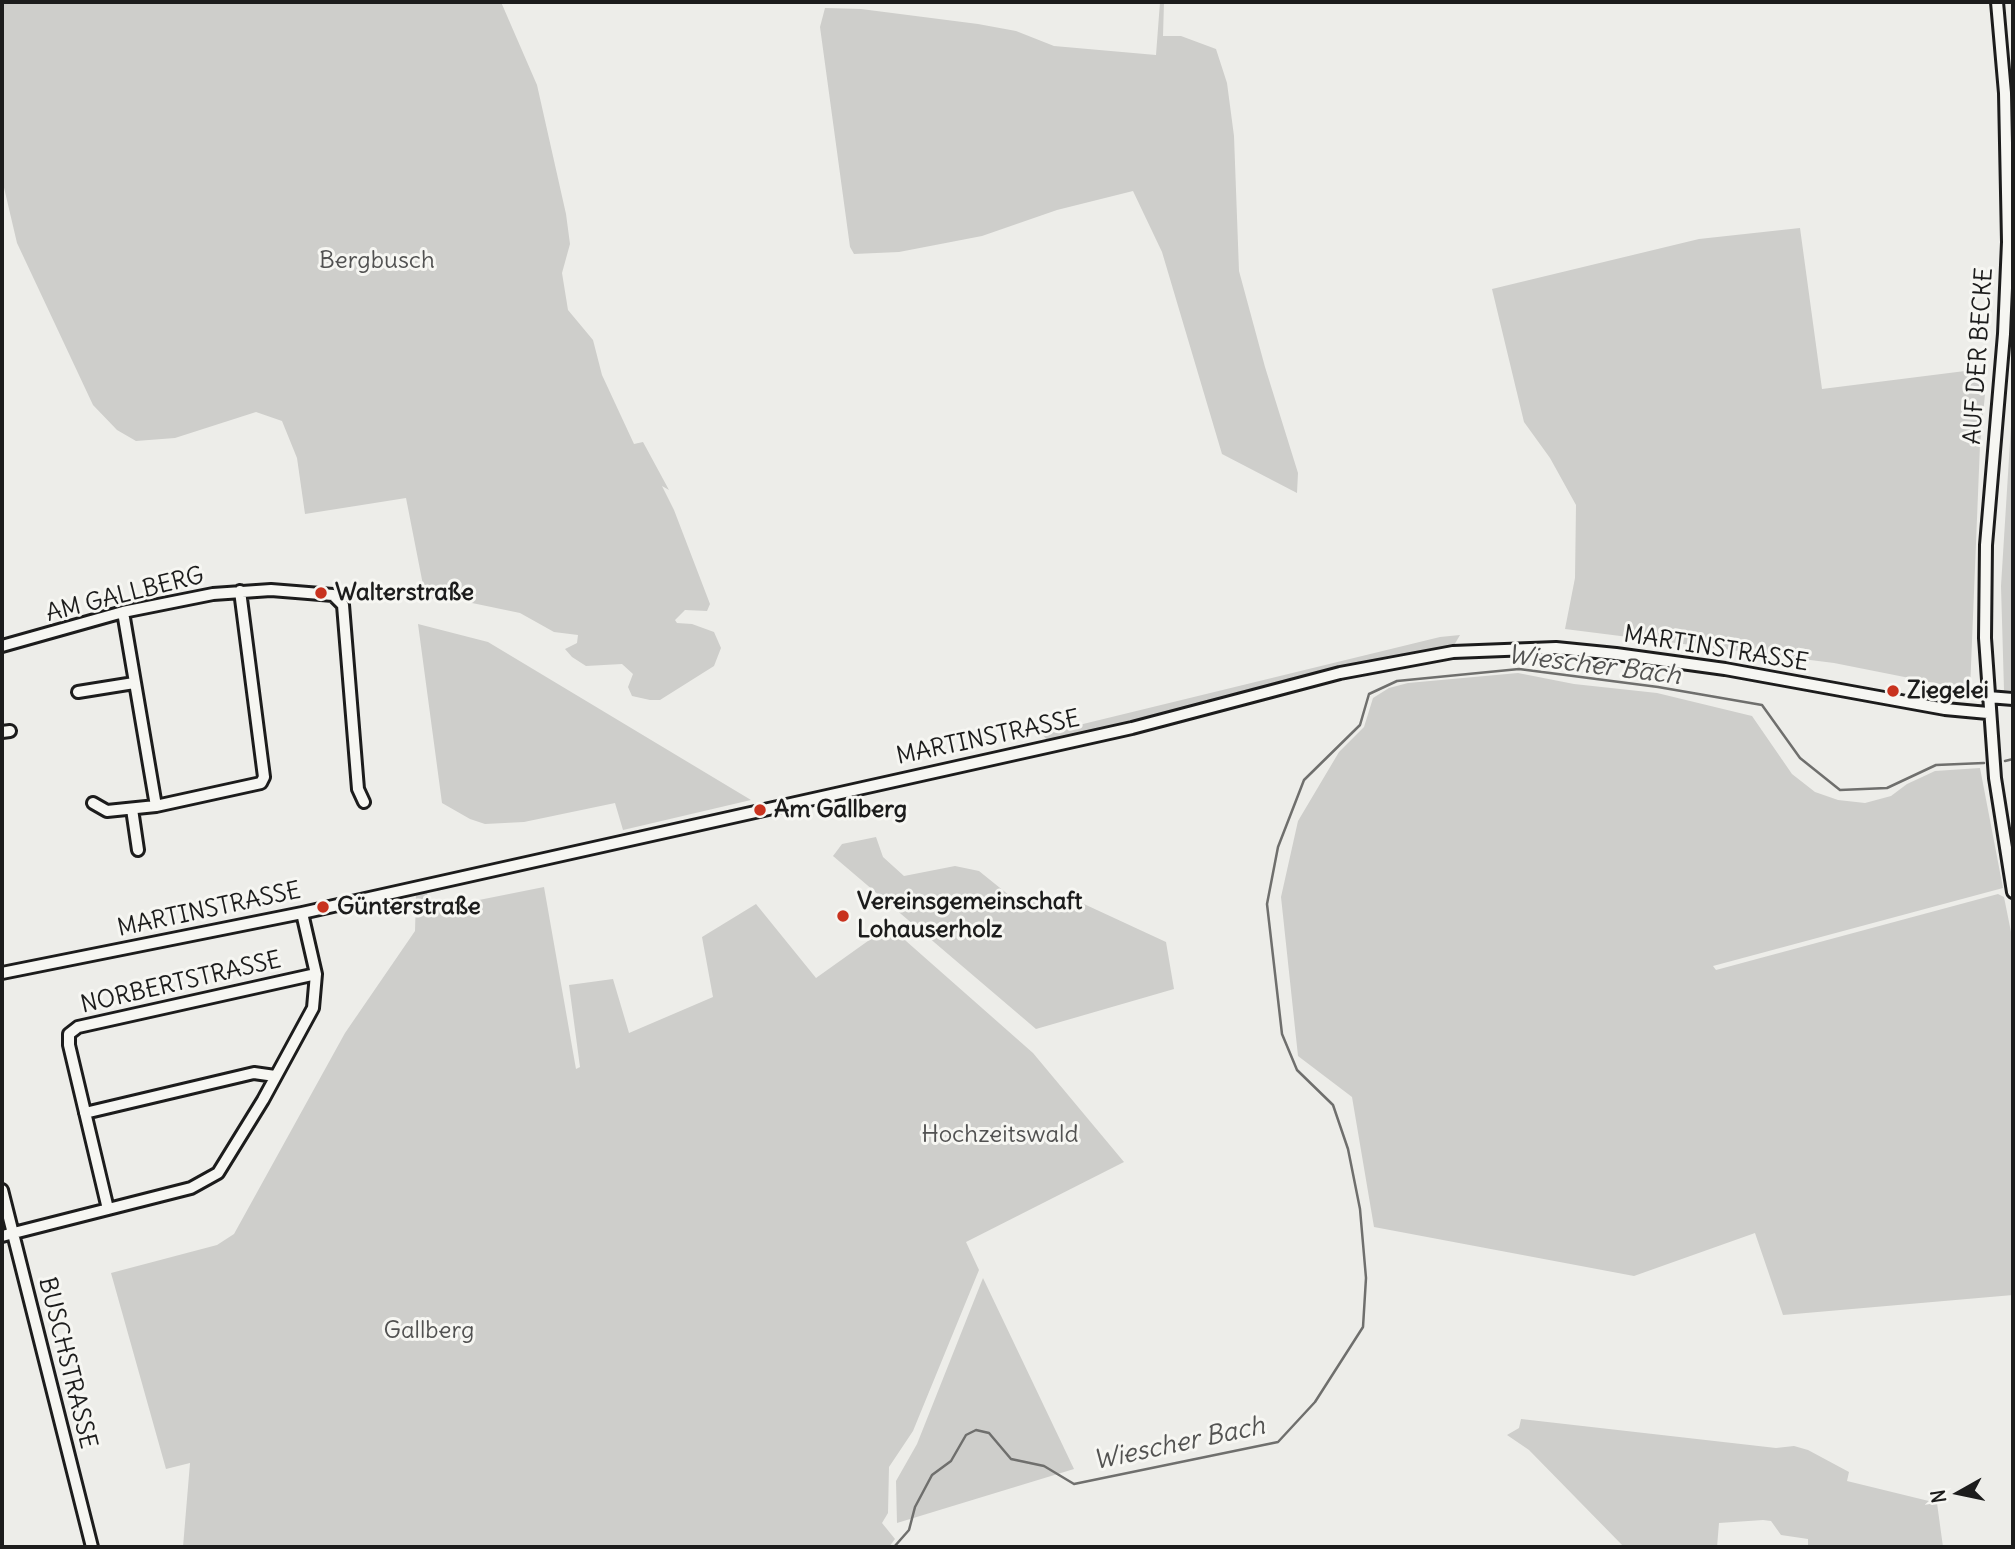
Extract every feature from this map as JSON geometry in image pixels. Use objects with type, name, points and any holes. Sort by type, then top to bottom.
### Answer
[{"type":"street","name":"AUF DER BECKE","points":[[1997,2],[2006,93],[2008,242],[2004,334],[1986,545],[1987,698],[2002,831],[2013,892]]},
{"type":"street","points":[[93,803],[107,811],[132,809],[261,783],[264,777],[240,591]]},
{"type":"street","name":"AM GALLBERG","points":[[2,646],[170,600],[240,591],[321,593],[341,600],[358,789],[364,802]]},
{"type":"street","points":[[123,612],[156,806]]},
{"type":"street","name":"MARTINSTRASSE","points":[[2,973],[302,913],[1132,728],[1340,673],[1453,652],[1556,648],[1616,654],[1725,669],[1945,709],[1988,713]]},
{"type":"street","points":[[78,692],[134,683]]},
{"type":"street","points":[[1987,698],[2013,699]]},
{"type":"street","points":[[132,809],[138,850]]},
{"type":"street","points":[[7,1235],[191,1188],[218,1173],[313,1008],[316,974],[302,913]]},
{"type":"street","name":"NORBERTSTRASSE","points":[[108,1209],[69,1045],[69,1034],[78,1027],[316,974]]},
{"type":"street","points":[[85,1113],[254,1073],[275,1076]]},
{"type":"street","name":"BUSCHSTRASSE","points":[[2,1190],[7,1235],[92,1547]]},
{"type":"green space","name":"Bergbusch","points":[[2,2],[501,2],[537,85],[566,214],[570,244],[562,273],[568,310],[593,340],[602,375],[634,444],[643,442],[669,490],[662,486],[710,604],[707,611],[685,610],[675,620],[677,623],[692,624],[714,632],[721,648],[714,666],[660,700],[632,696],[628,687],[633,674],[622,664],[586,666],[572,657],[565,649],[577,643],[578,635],[554,632],[520,613],[448,598],[432,599],[424,590],[406,498],[305,514],[297,458],[282,421],[256,412],[175,438],[136,441],[117,430],[93,405],[17,243],[2,179]]},
{"type":"green space","points":[[1160,2],[1164,2],[1163,36],[1181,36],[1216,49],[1227,83],[1234,136],[1239,271],[1298,473],[1297,493],[1222,454],[1162,252],[1133,191],[1057,210],[982,236],[899,252],[854,254],[850,247],[820,27],[825,8],[861,9],[978,24],[1016,31],[1054,46],[1156,55]]},
{"type":"green space","points":[[1800,228],[1822,389],[1973,370],[1986,384],[1980,445],[1970,690],[1834,663],[1565,629],[1575,578],[1576,505],[1550,458],[1524,422],[1492,289],[1699,239]]},
{"type":"green space","points":[[2013,394],[2013,690],[2004,690],[2001,586]]},
{"type":"green space","points":[[418,624],[488,642],[751,800],[623,830],[615,803],[524,822],[485,824],[470,819],[442,803]]},
{"type":"green space","points":[[1460,635],[1453,647],[1353,665],[1152,717],[1047,740],[1042,734],[1440,637]]},
{"type":"green space","points":[[1518,673],[1574,684],[1657,693],[1752,716],[1792,774],[1815,792],[1838,800],[1865,803],[1891,796],[1907,784],[1935,771],[1980,768],[2003,888],[1713,966],[1716,970],[1998,894],[2004,897],[2013,942],[2013,1295],[1783,1315],[1755,1233],[1634,1276],[1374,1227],[1352,1097],[1298,1056],[1281,897],[1298,821],[1339,752],[1364,727],[1373,698],[1389,688],[1408,683]]},
{"type":"green space","points":[[876,837],[883,857],[904,876],[955,866],[979,871],[1010,896],[1071,898],[1166,942],[1174,989],[1036,1029],[833,856],[842,844]]},
{"type":"green space","name":"Hochzeitswald","points":[[544,887],[576,1069],[580,1067],[569,985],[613,979],[629,1033],[713,997],[702,937],[756,904],[816,978],[889,926],[1033,1053],[1124,1162],[966,1242],[979,1270],[913,1431],[889,1467],[888,1513],[882,1523],[895,1539],[889,1547],[183,1547],[190,1463],[166,1469],[111,1273],[217,1245],[234,1234],[345,1033],[415,931],[416,894],[427,892],[429,910]]},
{"type":"green space","points":[[983,1278],[1074,1469],[897,1523],[896,1481],[917,1444]]},
{"type":"green space","points":[[1521,1419],[1776,1448],[1794,1446],[1808,1450],[1849,1472],[1847,1481],[1937,1503],[1943,1547],[1808,1547],[1808,1539],[1781,1535],[1771,1521],[1763,1520],[1719,1523],[1717,1547],[1624,1547],[1529,1450],[1507,1435],[1519,1428]]},
{"type":"waterway","name":"Wiescher Bach","points":[[894,1547],[909,1530],[915,1507],[932,1475],[951,1461],[966,1435],[976,1430],[989,1433],[1011,1459],[1044,1466],[1074,1484],[1278,1442],[1315,1402],[1363,1327],[1366,1278],[1360,1209],[1348,1149],[1333,1105],[1297,1070],[1282,1034],[1267,904],[1278,847],[1304,780],[1360,725],[1369,694],[1397,681],[1519,669],[1658,687],[1762,705],[1800,758],[1840,790],[1887,788],[1936,765],[1984,763]]},
{"type":"waterway","name":"Wiescher Bach","points":[[2005,761],[2013,759]]},
{"type":"place","name":"Walterstraße","points":[[321,593]]},
{"type":"place","name":"Ziegelei","points":[[1893,691]]},
{"type":"place","name":"Am Gallberg","points":[[760,810]]},
{"type":"place","name":"Günterstraße","points":[[323,907]]},
{"type":"place","name":"Vereinsgemeinschaft Lohauserholz","points":[[843,916]]},
{"type":"park label","name":"Gallberg","points":[[429,1331]]}]
